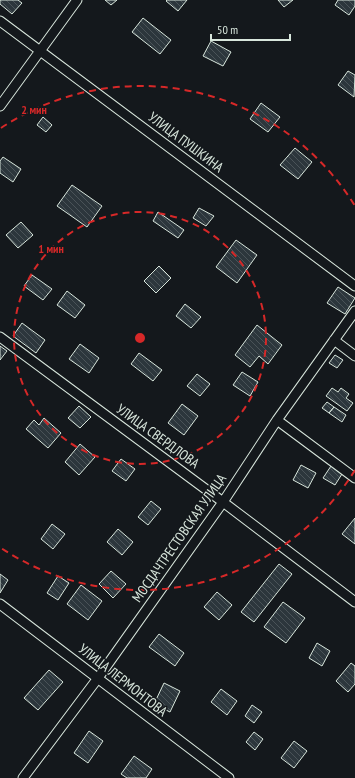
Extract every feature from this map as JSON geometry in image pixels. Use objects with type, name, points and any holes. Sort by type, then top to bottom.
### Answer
[{"type":"street","points":[[0,106],[77,0]]},
{"type":"street","name":"УЛИЦА ПУШКИНА","points":[[0,21],[355,286]]},
{"type":"street","name":"МОСДАЧТРЕСТОВСКАЯ УЛИЦА","points":[[23,778],[98,678],[223,502],[277,420],[355,311]]},
{"type":"street","name":"УЛИЦА СВЕРДЛОВА","points":[[0,337],[355,602]]},
{"type":"street","points":[[334,340],[355,356]]},
{"type":"street","points":[[277,420],[355,478]]},
{"type":"street","name":"УЛИЦА ЛЕРМОНТОВА","points":[[0,604],[229,778]]},
{"type":"building","points":[[0,0],[18,0],[22,3],[12,14],[0,4]]},
{"type":"building","points":[[105,0],[117,0],[111,5]]},
{"type":"building","points":[[187,0],[178,11],[166,1]]},
{"type":"building","points":[[278,0],[293,0],[284,7]]},
{"type":"building","points":[[338,0],[355,0],[355,6],[349,15],[335,5]]},
{"type":"building","points":[[143,18],[171,40],[160,54],[132,32]]},
{"type":"building","points":[[211,41],[231,52],[223,66],[203,56]]},
{"type":"building","points":[[348,71],[355,75],[354,97],[338,85]]},
{"type":"building","points":[[261,103],[280,117],[268,132],[250,119]]},
{"type":"building","points":[[43,117],[52,125],[46,132],[37,125]]},
{"type":"building","points":[[295,148],[312,162],[298,179],[280,165]]},
{"type":"building","points":[[3,157],[21,169],[13,182],[0,173],[0,161]]},
{"type":"building","points":[[72,185],[102,206],[87,227],[57,206]]},
{"type":"building","points":[[199,208],[214,216],[206,226],[193,218]]},
{"type":"building","points":[[158,212],[184,230],[178,238],[153,221]]},
{"type":"building","points":[[21,222],[33,235],[18,248],[6,235]]},
{"type":"building","points":[[236,240],[257,255],[237,283],[216,267]]},
{"type":"building","points":[[159,266],[171,278],[156,293],[144,281]]},
{"type":"building","points":[[32,275],[52,289],[43,300],[24,286]]},
{"type":"building","points":[[338,287],[355,298],[345,314],[327,303]]},
{"type":"building","points":[[67,291],[85,305],[75,318],[57,305]]},
{"type":"building","points":[[185,304],[201,317],[191,328],[176,316]]},
{"type":"building","points":[[22,323],[45,340],[36,353],[13,336]]},
{"type":"building","points":[[257,325],[282,345],[268,364],[259,356],[250,367],[235,355]]},
{"type":"building","points":[[80,344],[99,358],[89,373],[69,359]]},
{"type":"building","points":[[0,346],[7,351],[0,360]]},
{"type":"building","points":[[139,353],[162,370],[153,381],[131,364]]},
{"type":"building","points":[[335,355],[343,360],[337,368],[329,363]]},
{"type":"building","points":[[242,372],[258,382],[250,396],[233,385]]},
{"type":"building","points":[[197,374],[210,384],[200,396],[187,386]]},
{"type":"building","points":[[332,388],[338,392],[341,388],[349,394],[346,398],[353,403],[347,411],[326,396]]},
{"type":"building","points":[[327,402],[334,407],[329,413],[322,408]]},
{"type":"building","points":[[182,404],[198,416],[184,435],[168,423]]},
{"type":"building","points":[[79,406],[91,417],[80,428],[68,418]]},
{"type":"building","points":[[334,407],[346,415],[342,422],[329,413]]},
{"type":"building","points":[[44,418],[61,433],[48,448],[26,429],[34,420],[39,425]]},
{"type":"building","points":[[80,444],[95,457],[79,475],[65,462]]},
{"type":"building","points":[[121,459],[135,469],[126,481],[112,471]]},
{"type":"building","points":[[301,465],[316,473],[308,488],[293,480]]},
{"type":"building","points":[[331,466],[342,474],[335,485],[323,478]]},
{"type":"building","points":[[151,501],[161,509],[148,525],[138,517]]},
{"type":"building","points":[[355,518],[355,544],[342,534]]},
{"type":"building","points":[[52,524],[65,534],[53,549],[41,539]]},
{"type":"building","points":[[118,529],[133,542],[122,555],[107,542]]},
{"type":"building","points":[[279,564],[292,574],[254,622],[241,612]]},
{"type":"building","points":[[111,571],[126,584],[113,598],[99,584]]},
{"type":"building","points":[[0,574],[8,580],[0,593]]},
{"type":"building","points":[[58,576],[69,583],[58,600],[47,593]]},
{"type":"building","points":[[81,585],[102,601],[88,620],[67,604]]},
{"type":"building","points":[[217,592],[232,605],[219,620],[204,607]]},
{"type":"building","points":[[283,602],[305,618],[286,643],[264,627]]},
{"type":"building","points":[[159,634],[184,653],[175,666],[149,647]]},
{"type":"building","points":[[317,643],[330,651],[322,666],[309,658]]},
{"type":"building","points":[[351,663],[355,666],[355,684],[348,692],[336,681]]},
{"type":"building","points":[[49,670],[63,682],[38,710],[24,698]]},
{"type":"building","points":[[164,683],[180,691],[170,712],[154,704]]},
{"type":"building","points":[[221,689],[237,701],[227,715],[211,702]]},
{"type":"building","points":[[252,705],[262,712],[254,723],[245,716]]},
{"type":"building","points":[[89,731],[103,741],[88,763],[74,753]]},
{"type":"building","points":[[254,732],[263,739],[255,750],[246,742]]},
{"type":"building","points":[[294,741],[307,751],[294,768],[281,758]]},
{"type":"building","points":[[134,756],[152,769],[146,778],[127,778],[121,774]]}]
